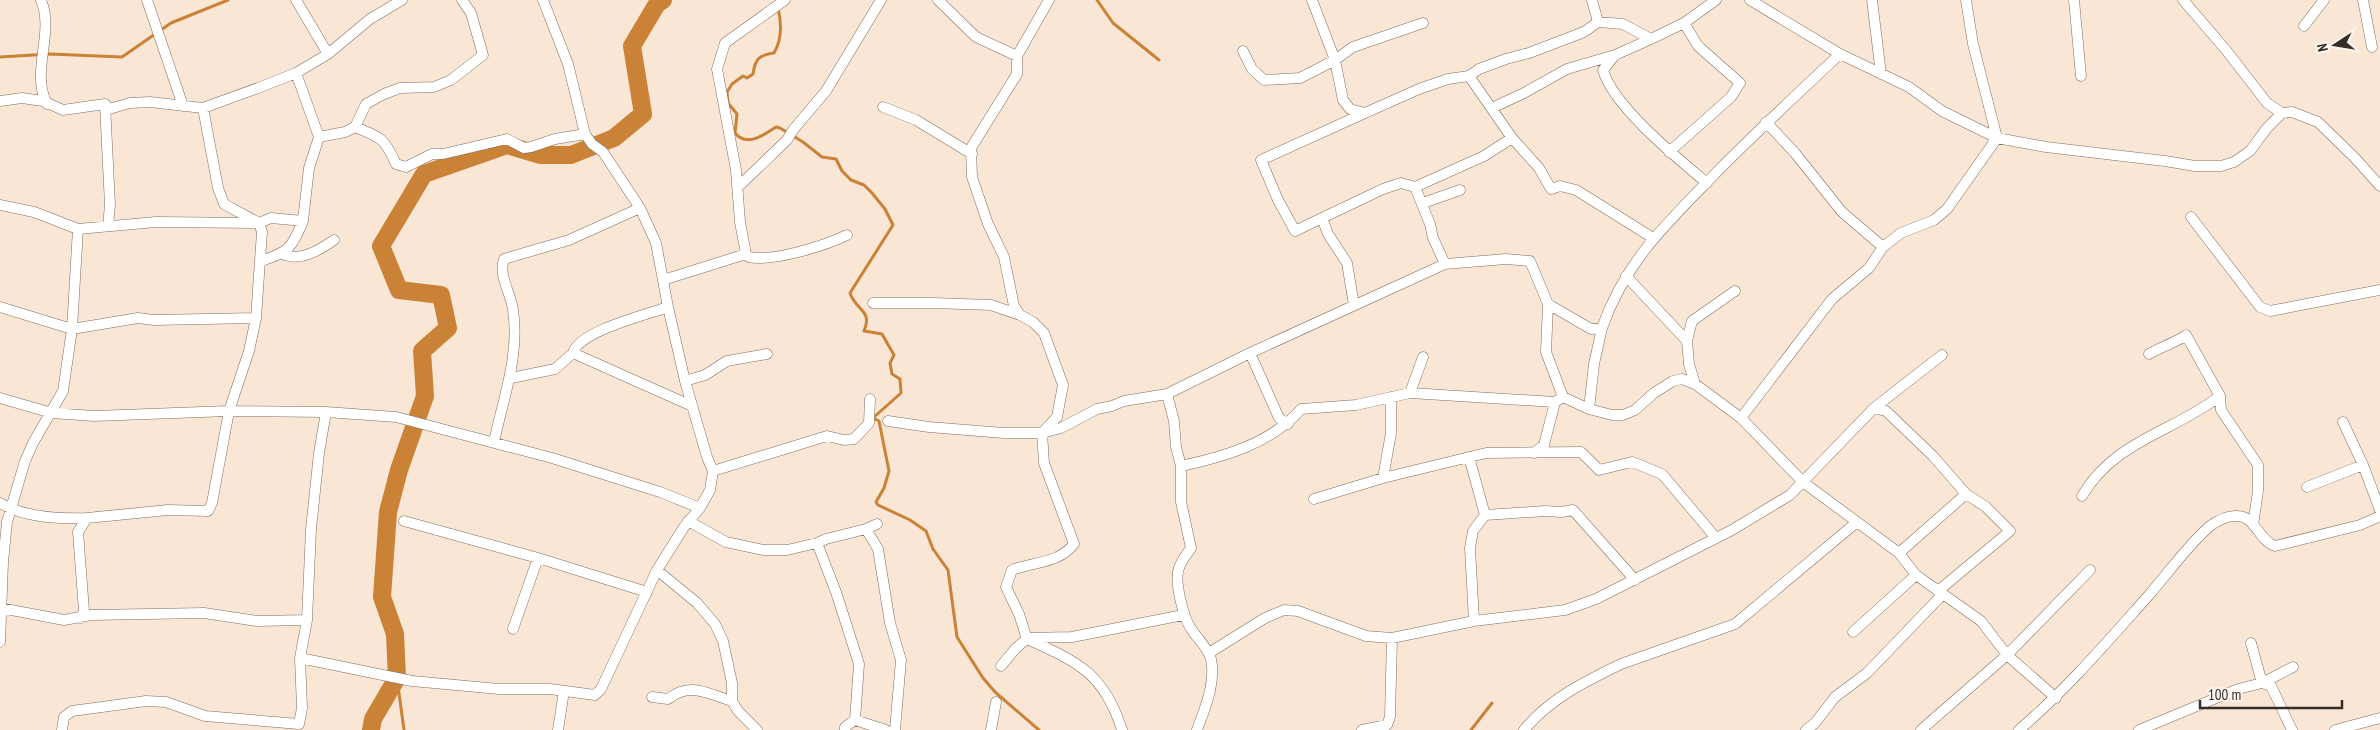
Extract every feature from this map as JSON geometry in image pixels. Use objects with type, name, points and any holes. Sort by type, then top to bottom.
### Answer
[{"type":"street","points":[[41,0],[44,8],[46,38],[40,73],[42,95],[47,104]]},
{"type":"street","points":[[147,0],[183,106]]},
{"type":"street","points":[[296,0],[328,54]]},
{"type":"street","points":[[105,104],[109,109],[130,103],[150,102],[202,108],[296,73],[328,54],[370,19],[402,0]]},
{"type":"street","points":[[319,137],[345,132],[355,127],[366,104],[378,97],[400,88],[434,87],[451,80],[483,55],[471,13],[462,0]]},
{"type":"street","points":[[300,658],[392,679],[595,694],[601,689],[657,570],[688,521],[700,508],[710,490],[713,471],[706,457],[685,381],[656,243],[640,208],[603,152],[592,144],[586,134],[568,64],[543,0],[552,0]]},
{"type":"street","points":[[785,0],[726,43],[717,69],[736,170],[740,222],[746,254],[749,257],[761,259],[829,244],[847,235]]},
{"type":"street","points":[[738,188],[788,140],[793,130],[826,91],[881,0]]},
{"type":"street","points":[[938,0],[976,37],[1017,56]]},
{"type":"street","points":[[1020,315],[1014,306],[1004,257],[988,224],[972,177],[971,148],[1017,74],[1017,56],[1049,0]]},
{"type":"street","points":[[1312,0],[1335,60],[1343,100],[1350,109],[1365,113]]},
{"type":"street","points":[[1592,0],[1598,22]]},
{"type":"street","points":[[1492,108],[1567,69],[1615,55],[1650,40],[1684,23],[1716,0]]},
{"type":"street","points":[[1750,0],[1840,54],[1909,87],[1942,111],[1997,138],[2046,147],[2195,166],[2221,166],[2234,162],[2250,151],[2267,128],[2282,113],[2292,112],[2318,122],[2355,158],[2380,186]]},
{"type":"street","points":[[1872,0],[1881,74]]},
{"type":"street","points":[[1741,418],[1832,299],[1869,268],[1883,247],[1901,233],[1934,220],[1947,209],[1997,138],[1973,44],[1966,0]]},
{"type":"street","points":[[2074,0],[2081,76]]},
{"type":"street","points":[[2182,0],[2221,43],[2267,103],[2282,113]]},
{"type":"street","points":[[2304,26],[2324,0]]},
{"type":"street","points":[[2364,0],[2372,47]]},
{"type":"street","points":[[1512,138],[1484,156],[1415,187],[1401,183],[1383,189],[1295,230],[1278,200],[1260,160],[1426,86],[1448,79],[1469,76],[1479,69],[1529,53],[1584,32],[1598,22],[1622,24],[1650,40]]},
{"type":"street","points":[[1243,51],[1252,69],[1264,80],[1300,78],[1335,60],[1353,47],[1423,23]]},
{"type":"street","points":[[1669,152],[1731,97],[1740,83],[1698,46],[1684,23]]},
{"type":"street","points":[[1589,409],[1594,364],[1602,328],[1626,276],[1652,238],[1766,122],[1840,54]]},
{"type":"street","points":[[1615,55],[1603,70],[1606,81],[1613,93],[1669,152],[1707,183]]},
{"type":"street","points":[[261,261],[282,254],[293,245],[303,221],[309,168],[319,137],[296,73]]},
{"type":"street","points":[[1469,76],[1512,138],[1539,168],[1551,189],[1560,186],[1576,190],[1652,238]]},
{"type":"street","points":[[0,101],[22,98],[43,101],[63,110],[105,104]]},
{"type":"street","points":[[105,104],[110,186],[108,226]]},
{"type":"street","points":[[883,107],[916,120],[972,154]]},
{"type":"street","points":[[0,503],[11,510],[60,519],[168,510],[208,511],[212,503],[229,411],[249,351],[256,318],[262,232],[259,223],[224,204],[218,188],[202,108]]},
{"type":"street","points":[[1766,122],[1795,153],[1842,212],[1883,247]]},
{"type":"street","points":[[355,127],[376,135],[387,144],[396,164],[406,167],[432,154],[443,154],[507,139],[524,148],[586,134]]},
{"type":"street","points":[[1415,187],[1423,203],[1433,238],[1445,264]]},
{"type":"street","points":[[1423,203],[1460,190]]},
{"type":"street","points":[[0,205],[34,212],[78,229],[156,222],[259,223],[271,218],[303,221]]},
{"type":"street","points":[[494,442],[511,378],[515,328],[513,308],[502,266],[504,259],[569,240],[640,208]]},
{"type":"street","points":[[2191,216],[2260,307],[2270,311],[2380,290]]},
{"type":"street","points":[[1322,218],[1328,234],[1347,263],[1354,305]]},
{"type":"street","points":[[0,642],[2,562],[11,510],[25,461],[33,443],[63,391],[72,329],[78,229]]},
{"type":"street","points":[[282,254],[291,258],[308,255],[334,240]]},
{"type":"street","points":[[663,280],[746,254]]},
{"type":"street","points":[[888,421],[929,427],[1004,433],[1042,433],[1068,425],[1097,409],[1124,401],[1167,394],[1250,352],[1445,264],[1506,259],[1530,261],[1548,304],[1546,352],[1559,400],[1544,445],[1534,453]]},
{"type":"street","points":[[1626,276],[1687,341]]},
{"type":"street","points":[[1695,384],[1687,341],[1692,321],[1735,291]]},
{"type":"street","points":[[874,303],[991,305],[1020,315],[1033,322],[1044,333],[1063,385],[1057,417],[1042,433],[1044,463],[1074,544],[1066,554],[1053,560],[1012,570],[1006,588],[1019,614],[1027,639],[1068,658],[1098,681],[1109,699],[1122,730]]},
{"type":"street","points":[[1548,304],[1591,329],[1602,328]]},
{"type":"street","points":[[0,307],[72,329],[138,318],[154,320],[256,318]]},
{"type":"street","points":[[511,378],[555,369],[573,353],[575,346],[591,334],[668,307]]},
{"type":"street","points":[[2149,354],[2186,335],[2220,396],[2221,410],[2258,466],[2258,491],[2254,525]]},
{"type":"street","points":[[1250,352],[1279,418],[1288,424]]},
{"type":"street","points":[[573,353],[692,406]]},
{"type":"street","points":[[685,381],[705,375],[727,361],[767,354]]},
{"type":"street","points":[[1209,653],[1265,618],[1284,610],[1298,610],[1366,636],[1392,638],[1474,621],[1565,610],[1596,599],[1716,538],[1790,494],[1874,408],[1942,355]]},
{"type":"street","points":[[1410,392],[1423,357]]},
{"type":"street","points":[[1181,466],[1239,451],[1288,424],[1301,409],[1356,405],[1410,392],[1559,400],[1612,415],[1635,410],[1654,393],[1673,381],[1682,380],[1695,384],[1741,418],[1803,482],[1899,552],[1916,575],[1981,621],[2007,655],[2056,698]]},
{"type":"street","points":[[1167,394],[1174,421],[1176,447],[1181,466],[1181,502],[1191,548],[1178,569],[1184,615],[1190,627],[1209,653],[1212,679],[1209,697],[1197,730]]},
{"type":"street","points":[[1383,478],[1391,433],[1391,396]]},
{"type":"street","points":[[2082,496],[2091,480],[2121,452],[2207,406],[2220,396]]},
{"type":"street","points":[[0,398],[52,413],[94,416],[229,411],[326,412],[396,418],[494,442],[651,489],[700,508]]},
{"type":"street","points":[[713,471],[826,436],[844,440],[854,439],[869,423],[870,399]]},
{"type":"street","points":[[1806,730],[1815,723],[1835,697],[1867,673],[1940,593],[2010,531],[1986,506],[1966,494],[1933,456],[1886,412],[1874,408]]},
{"type":"street","points":[[62,730],[64,717],[72,711],[146,701],[166,702],[205,716],[251,726],[267,720],[286,724],[299,724],[302,708],[300,658],[307,620],[311,529],[319,453],[326,412]]},
{"type":"street","points":[[2343,422],[2376,489],[2380,510]]},
{"type":"street","points":[[1314,499],[1383,478],[1486,453],[1581,452],[1599,470],[1632,462],[1662,474],[1716,538]]},
{"type":"street","points":[[1469,457],[1485,515]]},
{"type":"street","points":[[2307,487],[2363,465]]},
{"type":"street","points":[[1899,552],[1966,494]]},
{"type":"street","points":[[1474,621],[1470,548],[1473,531],[1485,515],[1573,510],[1635,580]]},
{"type":"street","points":[[2019,730],[2056,698],[2192,544],[2211,526],[2227,516],[2238,516],[2254,525],[2267,544],[2275,546],[2360,525],[2380,516]]},
{"type":"street","points":[[80,618],[84,611],[78,532],[87,518]]},
{"type":"street","points":[[404,521],[538,558],[647,592]]},
{"type":"street","points":[[688,521],[726,542],[764,550],[787,550],[817,544],[826,539],[866,529],[877,524]]},
{"type":"street","points":[[1524,730],[1534,718],[1560,696],[1603,672],[1735,624],[1857,522]]},
{"type":"street","points":[[866,529],[878,549],[890,623],[901,660],[896,730]]},
{"type":"street","points":[[817,544],[836,592],[859,664],[855,720],[845,728],[846,730]]},
{"type":"street","points":[[513,629],[538,558]]},
{"type":"street","points":[[657,570],[697,603],[715,624],[723,641],[732,683],[732,701],[738,711],[757,730]]},
{"type":"street","points":[[1921,730],[2007,655],[2090,570]]},
{"type":"street","points":[[1853,632],[1916,575]]},
{"type":"street","points":[[0,608],[64,620],[91,615],[204,613],[257,622],[307,620]]},
{"type":"street","points":[[1001,666],[1016,648],[1027,639],[1038,636],[1072,637],[1184,615]]},
{"type":"street","points":[[1362,730],[1386,725],[1390,717],[1392,638]]},
{"type":"street","points":[[2251,643],[2262,683]]},
{"type":"street","points":[[2139,730],[2238,689],[2262,683],[2293,667]]},
{"type":"street","points":[[2262,683],[2271,686],[2292,730]]},
{"type":"street","points":[[652,697],[668,699],[679,690],[692,688],[732,701]]},
{"type":"street","points":[[558,730],[564,691]]},
{"type":"street","points":[[991,730],[996,702]]},
{"type":"street","points":[[2335,730],[2380,718]]},
{"type":"street","points":[[855,720],[886,730]]},
{"type":"waterway","points":[[0,57],[50,54],[122,57],[171,23],[228,0]]},
{"type":"waterway","points":[[371,730],[373,719],[397,678],[395,634],[382,597],[388,512],[399,470],[425,396],[422,351],[448,328],[441,295],[399,290],[381,246],[424,174],[507,145],[540,155],[571,155],[614,138],[643,114],[632,46],[657,4],[663,0]]},
{"type":"waterway","points":[[1097,0],[1113,23],[1159,60]]},
{"type":"waterway","points":[[778,8],[780,31],[779,42],[774,53],[761,57],[755,65],[753,74],[747,78],[743,76],[732,84],[727,92],[728,103],[737,114],[735,133],[740,137],[750,140],[776,127],[780,128],[803,142],[822,157],[836,159],[842,171],[851,180],[864,185],[885,209],[893,225],[850,293],[865,314],[866,324],[864,331],[882,334],[894,355],[890,363],[892,374],[900,379],[901,393],[873,418],[879,421],[889,471],[884,488],[876,502],[878,505],[910,520],[926,531],[933,549],[948,570],[957,637],[983,678],[995,692],[1039,730]]},
{"type":"waterway","points":[[397,679],[404,730]]},
{"type":"waterway","points":[[1471,730],[1492,703]]}]
